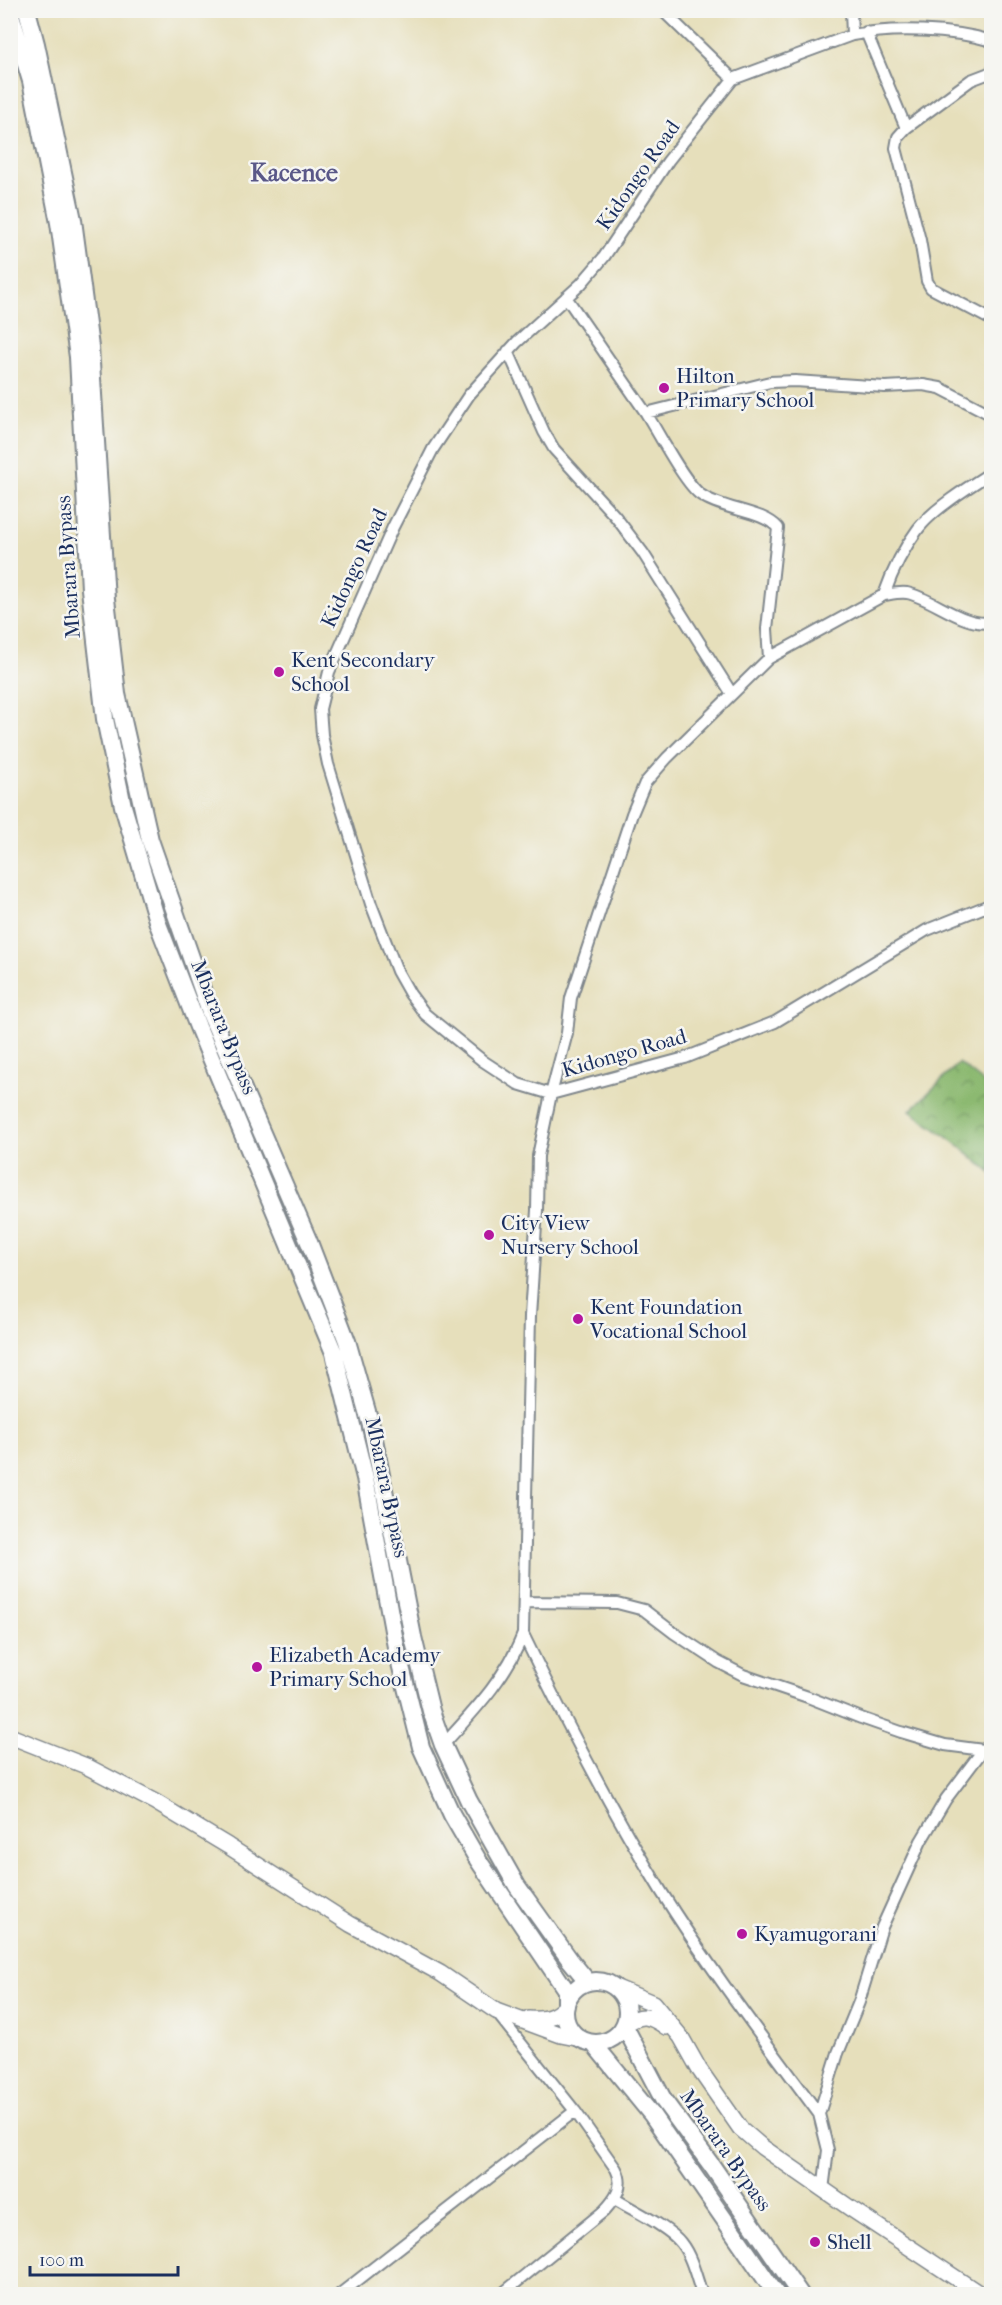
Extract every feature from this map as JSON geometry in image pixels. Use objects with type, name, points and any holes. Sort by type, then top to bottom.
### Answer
[{"type":"highway","name":"Mbarara Bypass","points":[[27,10],[73,220],[90,347],[106,599],[117,694],[150,840],[211,1015],[309,1242],[347,1341],[372,1429],[413,1637],[431,1711],[443,1745],[469,1801],[517,1886],[588,1982]]},
{"type":"highway","name":"Mbarara Bypass","points":[[10,12],[31,81],[59,223],[78,357],[90,589],[105,719],[123,806],[162,934],[334,1353],[365,1478],[396,1647],[421,1747],[452,1815],[478,1860],[566,1990],[566,2006]]},
{"type":"highway","points":[[597,1981],[612,1986],[620,1994],[626,2003],[627,2014],[624,2025],[614,2037],[600,2043],[587,2041],[570,2029],[566,2006],[570,1995],[578,1987],[597,1981]]},
{"type":"highway","name":"Mbarara Bypass","points":[[624,2025],[664,2101],[712,2166],[800,2295]]},
{"type":"highway","name":"Mbarara Bypass","points":[[587,2041],[652,2115],[776,2295]]},
{"type":"main road","points":[[10,1736],[86,1766],[155,1802],[350,1924],[440,1973],[496,2012],[561,2035],[587,2041]]},
{"type":"main road","points":[[612,1986],[653,2003],[681,2037],[699,2069],[740,2128],[762,2147],[980,2295]]},
{"type":"main road","points":[[517,2018],[544,2020],[556,2015],[566,2006]]},
{"type":"main road","points":[[624,2025],[635,2018],[652,2017],[681,2037]]},
{"type":"street","points":[[662,10],[733,79],[852,34],[939,32],[992,42]]},
{"type":"street","points":[[851,10],[852,34]]},
{"type":"street","points":[[866,32],[906,128]]},
{"type":"street","points":[[992,72],[971,80],[906,128],[898,137],[896,148],[920,240],[927,281],[935,291],[992,320]]},
{"type":"street","name":"Kidongo Road","points":[[733,79],[668,161],[604,257],[566,297],[508,351],[469,395],[433,449],[393,528],[329,672],[320,709],[322,735],[328,764],[371,903],[397,971],[425,1014],[483,1061],[518,1084],[551,1094],[685,1058],[775,1022],[927,930],[992,904]]},
{"type":"street","points":[[566,297],[699,493],[719,505],[768,519],[778,528],[767,629],[769,658]]},
{"type":"street","points":[[508,351],[544,432],[554,449],[615,516],[643,553],[732,694]]},
{"type":"street","points":[[646,413],[770,382],[795,381],[885,387],[923,385],[940,388],[992,415]]},
{"type":"street","points":[[884,595],[890,576],[919,527],[948,502],[992,472]]},
{"type":"street","points":[[443,1745],[470,1717],[498,1681],[523,1634],[531,1316],[538,1156],[567,1032],[571,998],[632,814],[645,783],[667,758],[769,658],[884,595],[904,592],[940,609],[981,622],[992,621]]},
{"type":"street","points":[[524,1602],[617,1603],[632,1606],[644,1610],[692,1645],[743,1675],[901,1732],[945,1745],[988,1747]]},
{"type":"street","points":[[523,1634],[604,1794],[662,1892],[740,2007],[819,2114],[828,2150],[823,2190]]},
{"type":"street","points":[[819,2114],[838,2053],[859,2002],[882,1927],[921,1841],[946,1799],[988,1747]]},
{"type":"street","points":[[496,2012],[575,2111],[621,2179],[615,2199],[604,2211],[502,2295]]},
{"type":"street","points":[[340,2295],[575,2111]]},
{"type":"street","points":[[615,2199],[679,2241],[687,2252],[702,2295]]},
{"type":"green space","points":[[959,1063],[991,1088],[991,1173],[961,1147],[910,1111]]},
{"type":"place","name":"Hilton Primary School","points":[[664,388]]},
{"type":"place","name":"Kent Secondary School","points":[[279,672]]},
{"type":"place","name":"City View Nursery School","points":[[489,1235]]},
{"type":"place","name":"Kent Foundation Vocational School","points":[[578,1319]]},
{"type":"place","name":"Elizabeth Academy Primary School","points":[[257,1667]]},
{"type":"place","name":"Kyamugorani","points":[[742,1934]]},
{"type":"place","name":"Shell","points":[[815,2242]]},
{"type":"district","name":"Kacence","points":[[294,173]]}]
